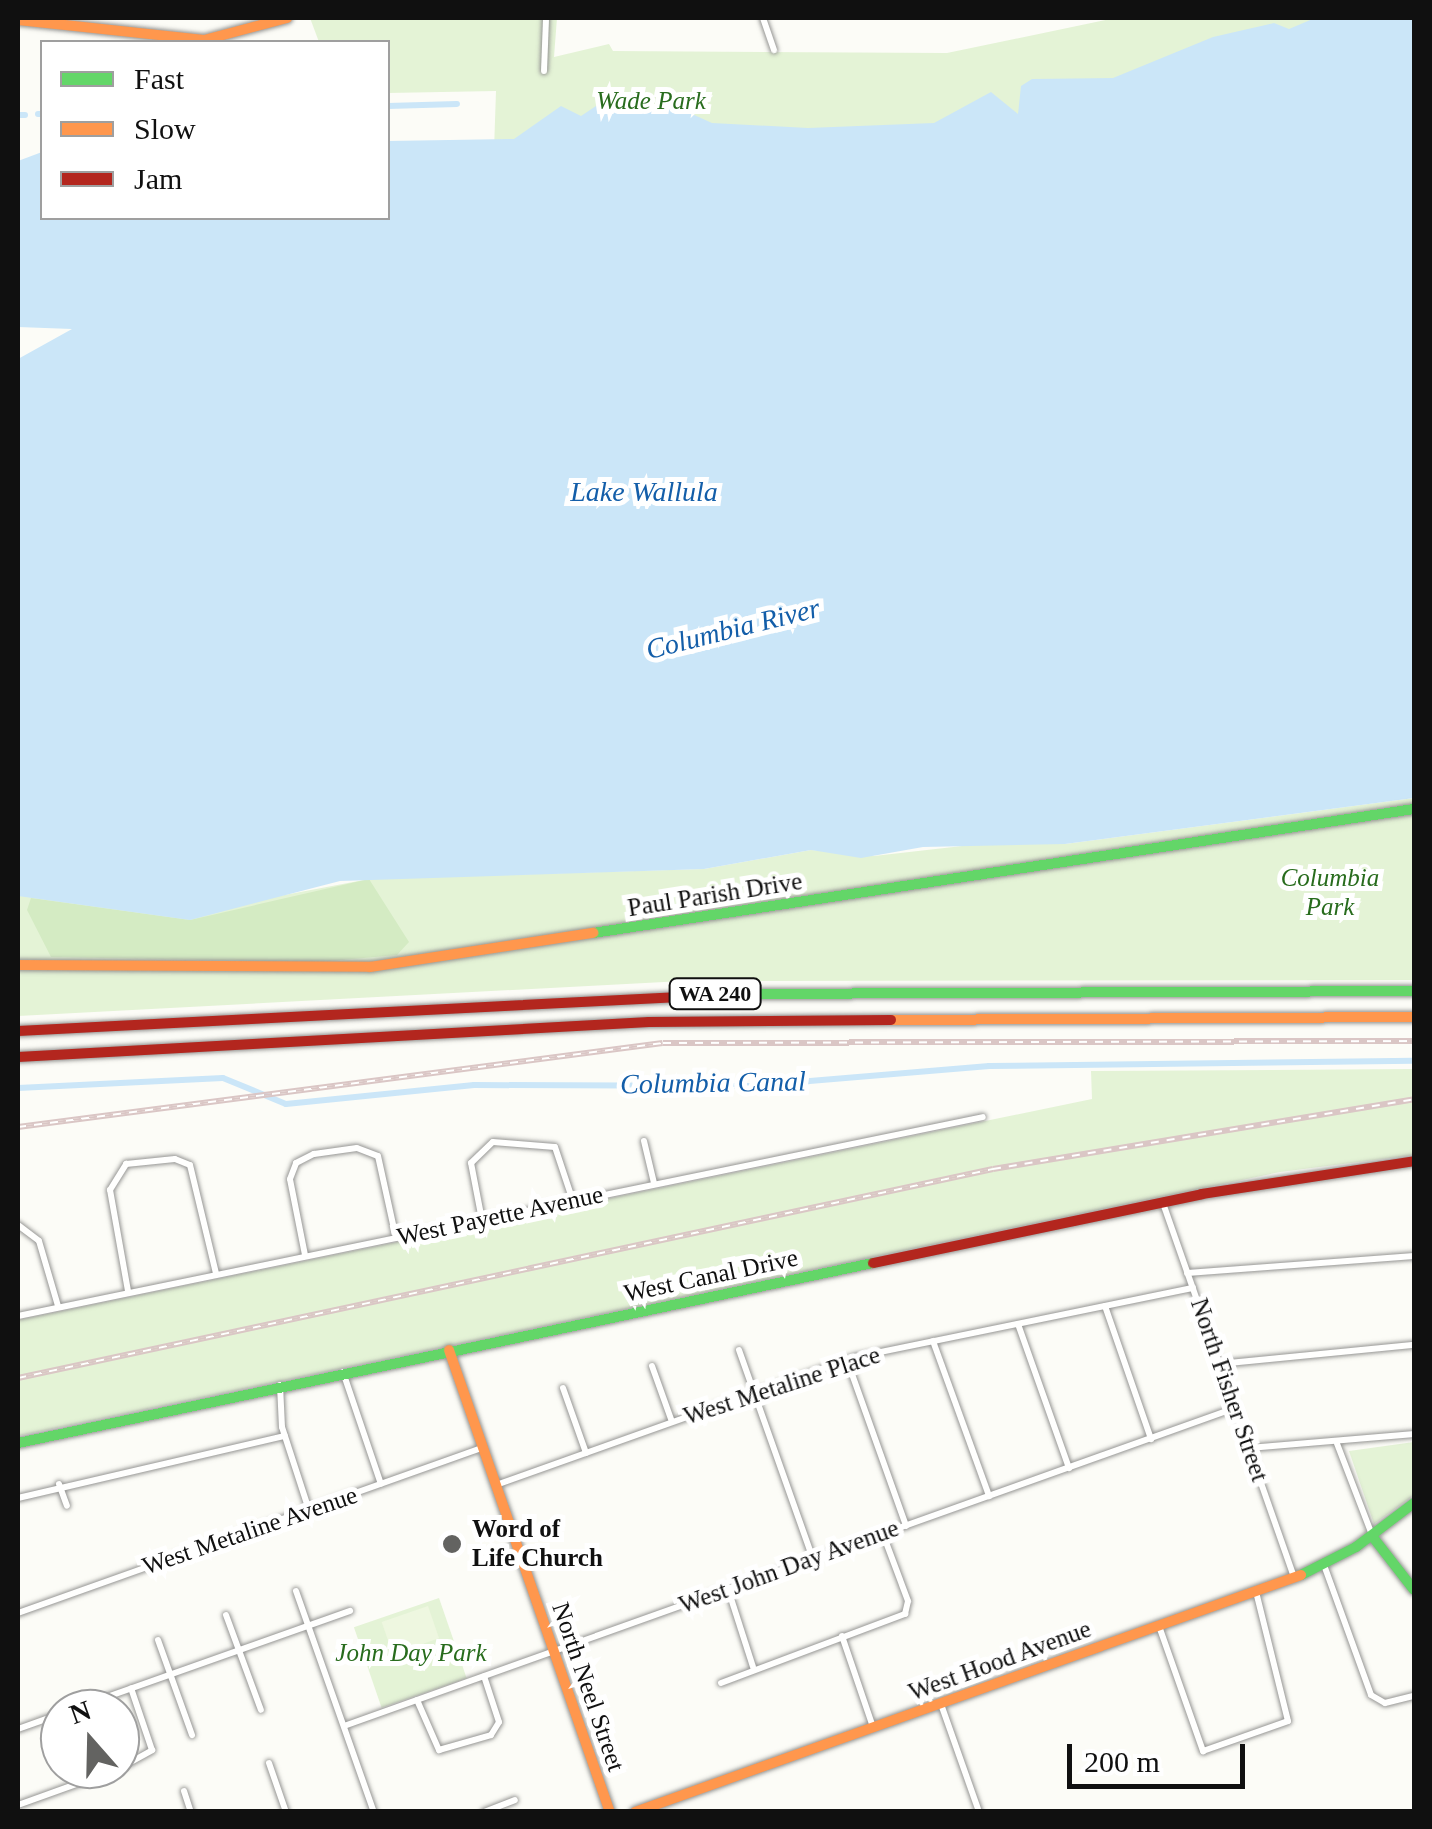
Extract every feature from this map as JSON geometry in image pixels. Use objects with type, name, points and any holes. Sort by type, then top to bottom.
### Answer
[{"type":"main road","points":[[18,20],[204,40],[283,18]]},
{"type":"main road","name":"Paul Parish Drive","points":[[18,965],[370,966],[1414,809]]},
{"type":"main road","name":"WA 240","points":[[18,1031],[646,994],[1414,991]]},
{"type":"main road","name":"WA 240","points":[[18,1057],[649,1022],[1414,1017]]},
{"type":"main road","name":"West Canal Drive","points":[[18,1443],[342,1371],[1163,1202],[1414,1161]]},
{"type":"main road","name":"North Neel Street","points":[[449,1350],[610,1812]]},
{"type":"main road","name":"West Hood Avenue","points":[[635,1812],[1294,1578],[1372,1536],[1414,1503]]},
{"type":"main road","points":[[1372,1536],[1414,1590]]},
{"type":"street","points":[[544,71],[546,18]]},
{"type":"street","points":[[763,18],[774,50]]},
{"type":"street","name":"West Payette Avenue","points":[[18,1316],[984,1116]]},
{"type":"street","points":[[482,1220],[471,1163],[493,1142],[556,1146],[572,1201]]},
{"type":"street","points":[[644,1142],[654,1183]]},
{"type":"street","points":[[306,1256],[290,1180],[296,1163],[314,1154],[357,1148],[378,1156],[396,1238]]},
{"type":"street","points":[[128,1291],[110,1190],[126,1164],[168,1158],[190,1165],[216,1273]]},
{"type":"street","name":"North Fisher Street","points":[[1163,1202],[1294,1578]]},
{"type":"street","points":[[18,1225],[40,1241],[58,1306]]},
{"type":"street","points":[[1188,1272],[1414,1256]]},
{"type":"street","name":"West Metaline Place","points":[[496,1485],[847,1360],[1193,1288]]},
{"type":"street","points":[[1105,1306],[1151,1438]]},
{"type":"street","points":[[1018,1324],[1069,1468]]},
{"type":"street","points":[[933,1341],[989,1496]]},
{"type":"street","points":[[1220,1364],[1414,1346]]},
{"type":"street","points":[[739,1350],[813,1559]]},
{"type":"street","points":[[847,1360],[906,1526]]},
{"type":"street","points":[[652,1366],[672,1422]]},
{"type":"street","points":[[342,1371],[381,1484]]},
{"type":"street","points":[[280,1385],[284,1436],[309,1510]]},
{"type":"street","points":[[563,1388],[586,1453]]},
{"type":"street","name":"West John Day Avenue","points":[[344,1726],[1235,1408]]},
{"type":"street","points":[[1249,1448],[1414,1434]]},
{"type":"street","points":[[18,1498],[60,1484],[284,1436]]},
{"type":"street","points":[[1336,1442],[1372,1536]]},
{"type":"street","name":"West Metaline Avenue","points":[[18,1613],[483,1448]]},
{"type":"street","points":[[209,1452],[211,1462]]},
{"type":"street","points":[[135,1467],[138,1481]]},
{"type":"street","points":[[60,1484],[67,1506]]},
{"type":"street","points":[[721,1683],[909,1607],[884,1534]]},
{"type":"street","points":[[1324,1565],[1368,1689],[1381,1702],[1414,1696]]},
{"type":"street","points":[[728,1589],[754,1667]]},
{"type":"street","points":[[296,1591],[374,1812]]},
{"type":"street","points":[[1159,1626],[1203,1751],[1288,1721],[1256,1591]]},
{"type":"street","points":[[132,1688],[350,1611]]},
{"type":"street","points":[[226,1615],[261,1710]]},
{"type":"street","points":[[842,1636],[874,1727]]},
{"type":"street","points":[[158,1640],[192,1735]]},
{"type":"street","points":[[417,1700],[433,1744],[450,1750],[498,1728],[484,1676]]},
{"type":"street","points":[[941,1703],[979,1812]]},
{"type":"street","points":[[140,1714],[152,1753],[140,1759]]},
{"type":"street","points":[[269,1762],[286,1812]]},
{"type":"street","points":[[18,1805],[63,1789]]},
{"type":"street","points":[[184,1791],[191,1812]]},
{"type":"street","points":[[484,1812],[515,1800]]},
{"type":"green space","name":"Wade Park","points":[[310,18],[557,18],[554,57],[609,44],[613,51],[947,53],[1115,18],[1414,18],[1414,46],[1096,117],[494,150],[496,91],[390,93],[390,40],[318,40]]},
{"type":"green space","name":"Columbia Park","points":[[1414,798],[1414,980],[683,981],[18,1016],[18,896],[258,900],[369,879],[704,869],[811,850],[874,856],[1006,841],[1065,844]]},
{"type":"green space","points":[[369,879],[409,942],[397,955],[318,962],[51,957],[27,910],[31,898],[190,920]]},
{"type":"green space","points":[[1414,1069],[1414,1155],[1280,1172],[18,1436],[18,1320],[1092,1099],[1091,1071]]},
{"type":"green space","points":[[1414,1442],[1414,1495],[1374,1524],[1349,1451]]},
{"type":"green space","name":"John Day Park","points":[[439,1598],[467,1678],[382,1708],[354,1627]]},
{"type":"green space","points":[[428,1606],[439,1638],[393,1654],[382,1622]]},
{"type":"water","name":"Lake Wallula","points":[[1315,18],[1414,18],[1414,798],[1065,844],[923,847],[861,858],[811,850],[704,869],[340,881],[190,920],[18,896],[18,359],[72,329],[18,327],[18,161],[40,153],[40,220],[390,220],[390,141],[514,139],[561,106],[581,116],[602,102],[672,105],[712,123],[808,128],[934,123],[991,92],[1018,114],[1021,86],[1032,79],[1113,78],[1213,37],[1274,23],[1289,29]]},
{"type":"waterway","points":[[390,106],[457,104]]},
{"type":"waterway","points":[[18,115],[25,115]]},
{"type":"waterway","name":"Columbia Canal","points":[[18,1088],[223,1078],[286,1104],[474,1085],[750,1086],[989,1066],[1414,1061]]},
{"type":"railway","points":[[18,1127],[663,1043],[1414,1041]]},
{"type":"railway","points":[[18,1378],[993,1169],[1414,1099]]},
{"type":"traffic: fast","points":[[593,933],[1414,809]]},
{"type":"traffic: fast","points":[[739,994],[1414,991]]},
{"type":"traffic: fast","points":[[18,1443],[873,1263]]},
{"type":"traffic: fast","points":[[1301,1575],[1356,1547],[1414,1503]]},
{"type":"traffic: fast","points":[[1372,1536],[1414,1590]]},
{"type":"traffic: slow","points":[[18,20],[204,40],[287,18]]},
{"type":"traffic: slow","points":[[18,965],[370,967],[593,933]]},
{"type":"traffic: slow","points":[[891,1020],[1414,1017]]},
{"type":"traffic: slow","points":[[449,1350],[610,1812]]},
{"type":"traffic: slow","points":[[635,1812],[1301,1575]]},
{"type":"traffic: jam","points":[[18,1031],[739,994]]},
{"type":"traffic: jam","points":[[18,1057],[649,1022],[891,1020]]},
{"type":"traffic: jam","points":[[873,1263],[1202,1194],[1414,1161]]},
{"type":"place","name":"Word of Life Church","points":[[452,1544]]},
{"type":"water label","name":"Columbia River","points":[[733,629]]}]
